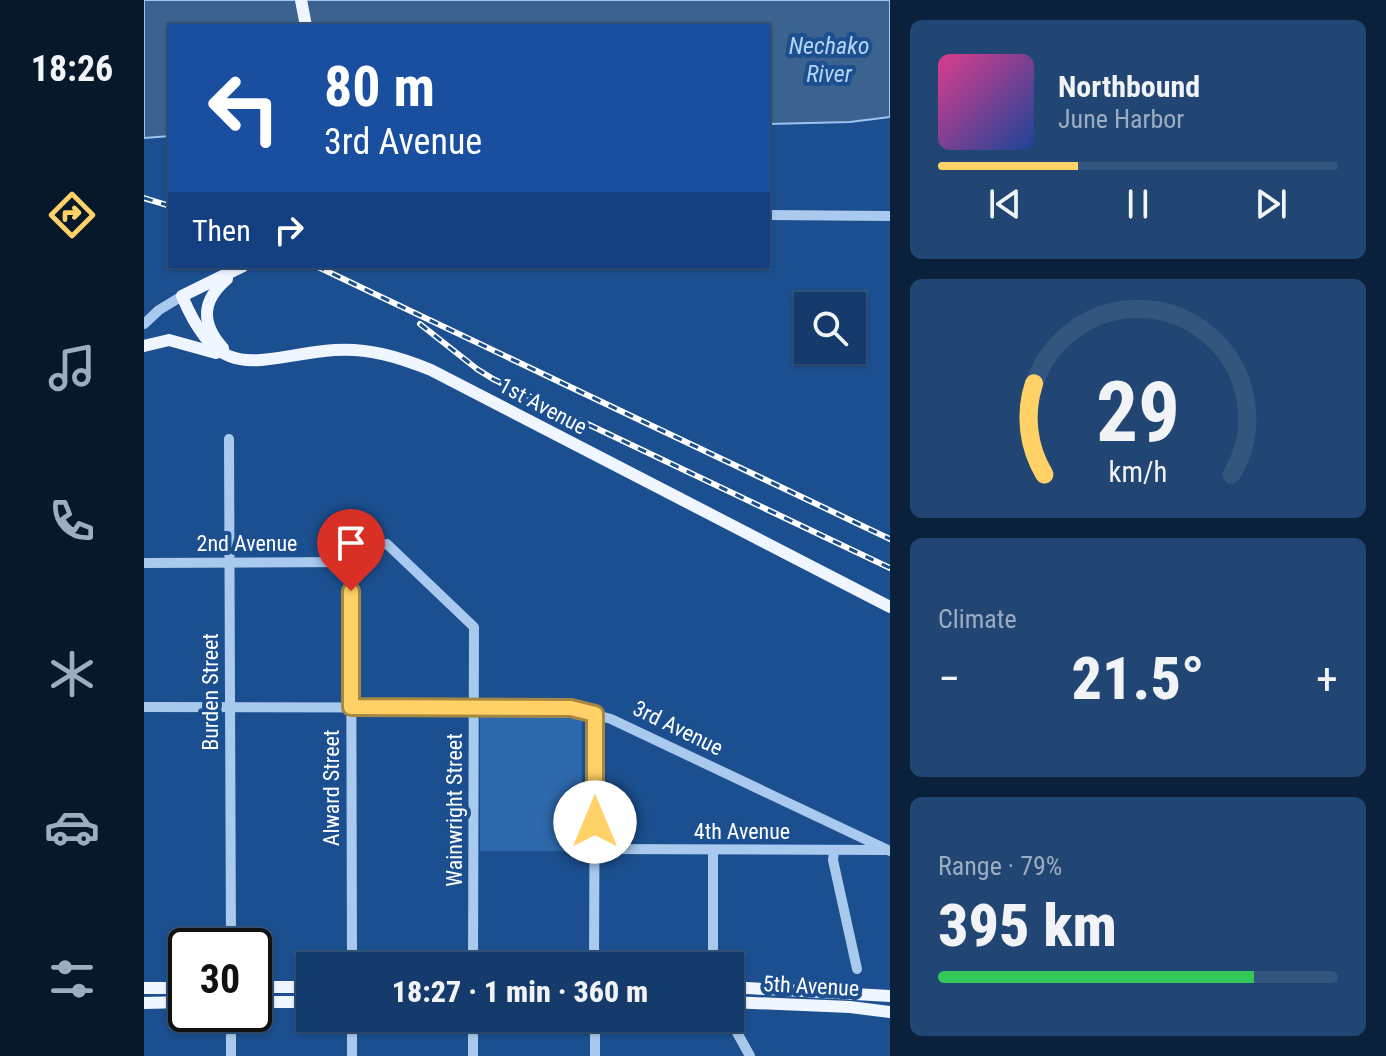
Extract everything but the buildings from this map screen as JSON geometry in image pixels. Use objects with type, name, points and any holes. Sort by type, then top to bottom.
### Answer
[{"type":"main road","points":[[301,0],[306,24]]},
{"type":"main road","points":[[231,356],[205,340],[182,296],[238,268]]},
{"type":"main road","points":[[231,356],[213,337],[206,321],[206,304],[217,287],[240,268]]},
{"type":"main road","name":"1st Avenue","points":[[144,346],[169,340],[241,360],[260,361],[333,350],[365,350],[398,357],[431,370],[890,607]]},
{"type":"main road","points":[[272,987],[296,987]]},
{"type":"main road","points":[[144,988],[168,988]]},
{"type":"main road","name":"5th Avenue","points":[[744,988],[890,996]]},
{"type":"main road","points":[[144,1003],[168,1002]]},
{"type":"main road","points":[[272,1002],[296,1002]]},
{"type":"main road","name":"5th Avenue","points":[[744,1003],[850,1007],[890,1012]]},
{"type":"street","points":[[770,215],[890,216]]},
{"type":"street","points":[[144,324],[182,296]]},
{"type":"street","name":"Burden Street","points":[[229,439],[231,928]]},
{"type":"street","name":"Wainwright Street","points":[[351,562],[351,556],[369,546],[387,544],[474,627],[473,952]]},
{"type":"street","name":"2nd Avenue","points":[[144,563],[351,562]]},
{"type":"street","name":"Alward Street","points":[[351,562],[352,952]]},
{"type":"street","name":"3rd Avenue","points":[[144,707],[571,708],[611,719],[889,851]]},
{"type":"street","points":[[594,952],[595,714]]},
{"type":"street","name":"4th Avenue","points":[[595,849],[889,851]]},
{"type":"street","points":[[713,851],[713,952]]},
{"type":"street","points":[[834,851],[833,860],[857,969]]},
{"type":"street","points":[[231,1032],[231,1056]]},
{"type":"street","points":[[352,1032],[352,1056]]},
{"type":"street","points":[[473,1032],[473,1056]]},
{"type":"street","points":[[595,1032],[595,1056]]},
{"type":"street","points":[[737,1032],[750,1056]]},
{"type":"shaded area","points":[[582,716],[582,851],[480,851],[480,717]]},
{"type":"water","name":"Nechako River","points":[[144,0],[890,0],[890,117],[850,122],[770,124],[770,24],[168,24],[168,136],[144,138]]},
{"type":"railway","points":[[144,198],[168,205]]},
{"type":"railway","points":[[320,268],[890,539]]},
{"type":"railway","points":[[420,324],[493,379],[890,568]]},
{"type":"route","points":[[351,591],[351,707],[571,708],[595,714],[595,822]]}]
